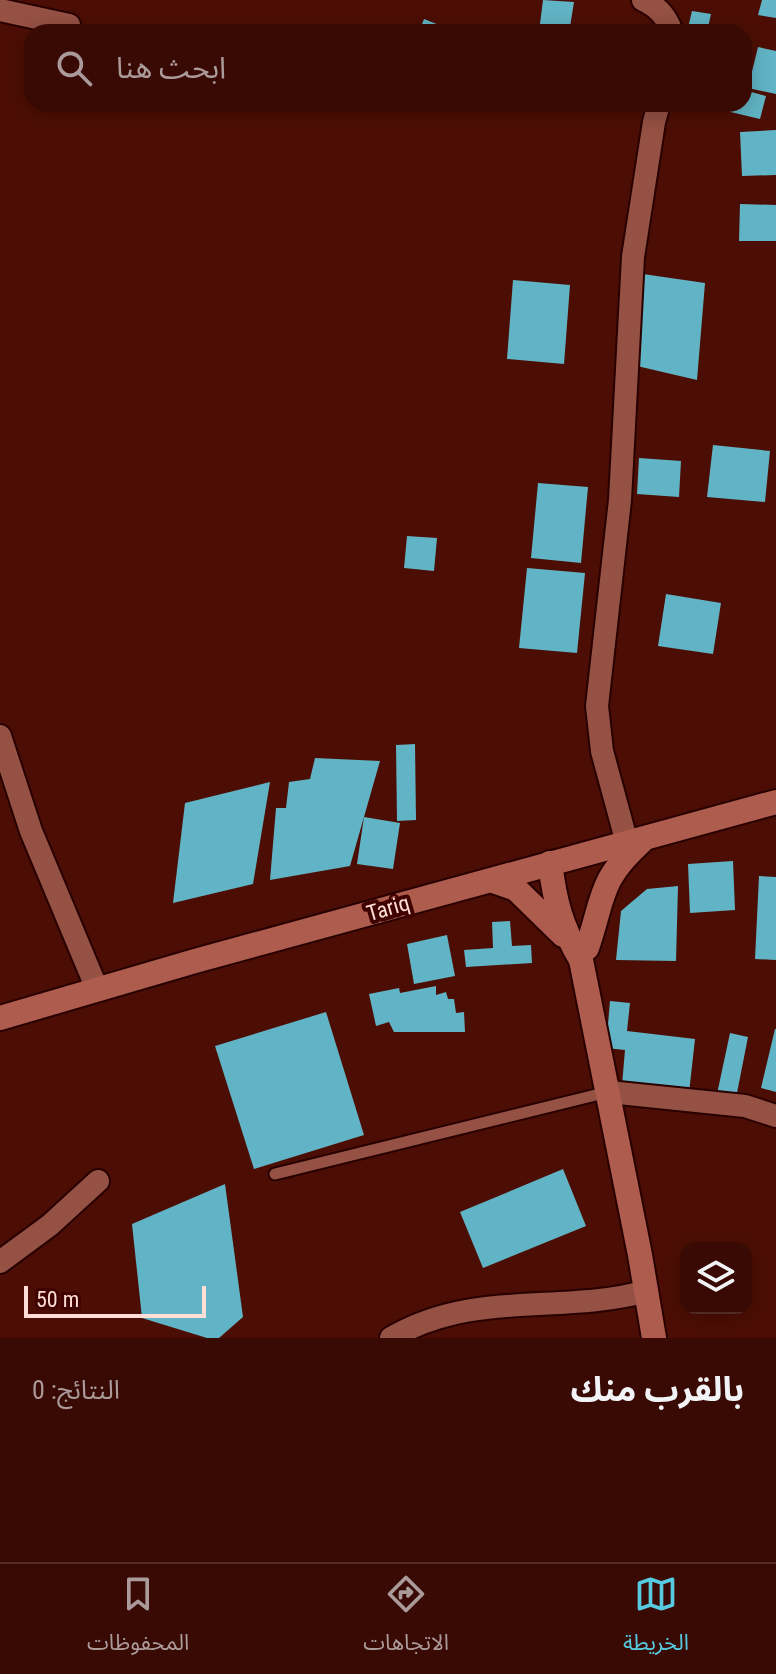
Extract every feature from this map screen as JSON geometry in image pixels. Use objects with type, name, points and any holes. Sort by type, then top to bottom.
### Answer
[{"type":"street","points":[[643,0],[656,6],[667,24]]},
{"type":"street","points":[[0,10],[64,24]]},
{"type":"street","points":[[580,951],[609,875],[636,840],[602,751],[597,706],[620,500],[633,257],[657,112]]},
{"type":"street","points":[[0,736],[31,831],[97,989]]},
{"type":"street","name":"Tariq","points":[[0,1018],[776,802]]},
{"type":"street","points":[[588,852],[592,875],[580,951],[654,1338]]},
{"type":"street","points":[[550,863],[561,923],[580,951]]},
{"type":"street","points":[[493,881],[516,889],[580,951]]},
{"type":"street","points":[[609,1092],[745,1106],[776,1116]]},
{"type":"street","points":[[0,1262],[50,1225],[98,1181]]},
{"type":"street","points":[[391,1338],[451,1313],[513,1303],[599,1302],[647,1291]]},
{"type":"lane","points":[[275,1174],[609,1092]]},
{"type":"building","points":[[543,0],[574,2],[570,24],[540,24]]},
{"type":"building","points":[[762,0],[776,0],[776,18],[758,15]]},
{"type":"building","points":[[692,11],[711,14],[709,24],[689,24]]},
{"type":"building","points":[[758,47],[776,51],[776,94],[752,89],[752,72]]},
{"type":"building","points":[[752,92],[766,96],[760,119],[730,112],[752,112]]},
{"type":"building","points":[[776,130],[776,175],[742,176],[740,132]]},
{"type":"building","points":[[740,204],[776,205],[776,241],[739,241]]},
{"type":"building","points":[[643,274],[705,283],[697,380],[637,366]]},
{"type":"building","points":[[513,280],[570,285],[564,364],[507,359]]},
{"type":"building","points":[[713,445],[770,451],[765,502],[707,497]]},
{"type":"building","points":[[639,458],[681,461],[679,497],[637,494]]},
{"type":"building","points":[[538,483],[588,487],[581,563],[531,558]]},
{"type":"building","points":[[407,536],[437,538],[434,571],[404,568]]},
{"type":"building","points":[[527,568],[585,573],[577,653],[519,648]]},
{"type":"building","points":[[666,594],[721,603],[713,654],[658,646]]},
{"type":"building","points":[[415,744],[416,820],[397,821],[396,745]]},
{"type":"building","points":[[315,758],[380,761],[350,866],[270,880],[276,808],[286,808],[289,782],[310,779]]},
{"type":"building","points":[[270,782],[253,884],[173,903],[185,803]]},
{"type":"building","points":[[364,817],[400,823],[393,869],[357,864]]},
{"type":"building","points":[[733,861],[735,910],[690,913],[688,864]]},
{"type":"building","points":[[759,876],[776,877],[776,960],[755,959]]},
{"type":"building","points":[[678,886],[676,961],[616,960],[621,911],[647,889]]},
{"type":"building","points":[[510,921],[512,946],[531,945],[532,963],[466,967],[464,950],[493,948],[492,922]]},
{"type":"building","points":[[447,935],[455,976],[414,984],[407,944]]},
{"type":"building","points":[[436,986],[436,995],[446,992],[448,999],[454,999],[456,1013],[464,1012],[465,1032],[394,1032],[389,1022],[376,1026],[369,994],[399,988],[400,993]]},
{"type":"building","points":[[610,1001],[630,1003],[627,1031],[695,1039],[689,1093],[622,1085],[625,1050],[606,1048]]},
{"type":"building","points":[[326,1012],[364,1135],[254,1169],[215,1046]]},
{"type":"building","points":[[776,1029],[776,1092],[761,1088]]},
{"type":"building","points":[[730,1033],[748,1037],[736,1098],[717,1094]]},
{"type":"building","points":[[563,1169],[586,1226],[483,1268],[460,1212]]},
{"type":"building","points":[[225,1184],[243,1317],[219,1338],[207,1338],[142,1318],[132,1224]]}]
